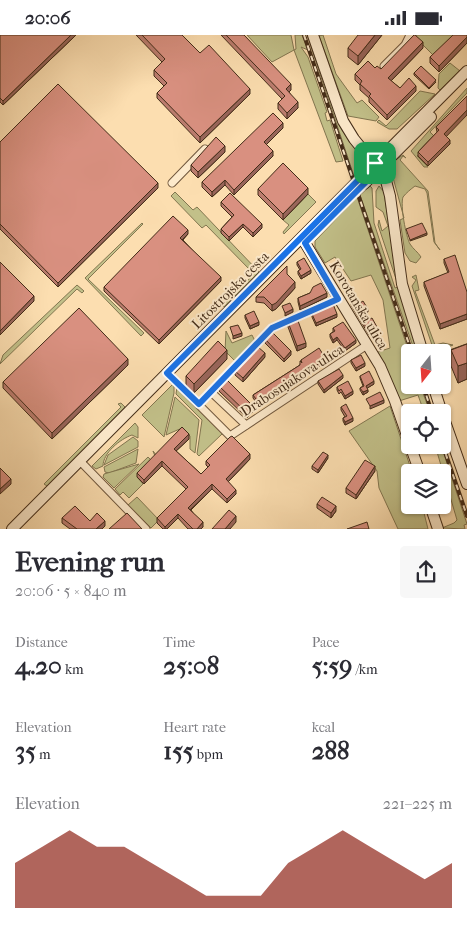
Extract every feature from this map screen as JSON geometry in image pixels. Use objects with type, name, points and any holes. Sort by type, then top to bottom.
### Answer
[{"type":"main road","points":[[313,35],[343,121],[354,139],[378,165],[390,192],[402,284],[420,344]]},
{"type":"main road","name":"Litostrojska cesta","points":[[16,529],[314,230],[467,71]]},
{"type":"main road","name":"Litostrojska cesta","points":[[378,165],[467,81]]},
{"type":"main road","name":"Korotanska ulica","points":[[303,240],[367,345],[388,384],[401,420]]},
{"type":"main road","points":[[451,439],[467,484]]},
{"type":"main road","points":[[433,514],[438,529]]},
{"type":"street","points":[[384,66],[405,45],[410,35]]},
{"type":"street","points":[[172,183],[205,149]]},
{"type":"street","points":[[170,375],[199,404],[272,328],[338,299]]},
{"type":"street","name":"Drabosnjakova ulica","points":[[199,404],[230,436],[367,345]]},
{"type":"street","points":[[451,354],[467,348]]},
{"type":"street","points":[[211,392],[246,425]]},
{"type":"street","points":[[82,463],[146,529]]},
{"type":"shaded area","points":[[247,35],[291,35],[294,50],[272,62]]},
{"type":"shaded area","points":[[295,35],[302,35],[308,50],[301,47],[308,57],[327,112],[325,113],[327,121],[330,120],[343,161],[336,162],[294,50],[296,49]]},
{"type":"shaded area","points":[[307,35],[310,35],[342,130],[363,159],[361,171],[354,176]]},
{"type":"shaded area","points":[[323,35],[336,74],[357,103],[362,100],[379,117],[376,121],[348,116],[319,36]]},
{"type":"shaded area","points":[[417,35],[453,35],[433,55],[415,37]]},
{"type":"shaded area","points":[[450,63],[460,71],[440,90],[438,88],[439,74]]},
{"type":"shaded area","points":[[467,88],[467,93],[430,132],[439,141],[434,139],[417,156],[428,167],[424,167],[411,151]]},
{"type":"shaded area","points":[[420,91],[435,94],[397,129],[389,129],[377,122],[379,120],[386,126]]},
{"type":"shaded area","points":[[403,155],[406,158],[403,156],[400,160],[428,191],[435,243],[440,250],[434,242],[425,189],[415,186],[403,197],[403,214],[391,170],[394,161]]},
{"type":"shaded area","points":[[370,186],[372,188],[374,223],[395,288],[398,287],[416,344],[412,344],[360,195]]},
{"type":"shaded area","points":[[379,186],[384,192],[397,282],[378,225],[379,220],[382,231],[388,226],[383,212],[376,207],[376,191]]},
{"type":"shaded area","points":[[175,192],[193,210],[197,207],[259,272],[224,307],[221,301],[225,302],[251,277],[248,274],[251,271],[206,225],[202,228],[171,196]]},
{"type":"shaded area","points":[[308,194],[316,202],[284,234],[283,232],[289,225],[283,220]]},
{"type":"shaded area","points":[[357,197],[406,344],[401,344],[401,394],[423,394],[427,404],[421,404],[418,395],[399,401],[375,353],[390,348],[383,300],[371,275],[351,281],[335,257],[325,263],[315,247],[315,241]]},
{"type":"shaded area","points":[[404,218],[410,244],[421,257],[416,263],[410,261],[405,253],[400,220]]},
{"type":"shaded area","points":[[142,223],[88,279],[144,333],[141,336],[85,278]]},
{"type":"shaded area","points":[[416,275],[419,290],[415,291],[435,344],[432,344],[412,286],[416,280],[412,277]]},
{"type":"shaded area","points":[[77,285],[84,291],[82,293],[77,289],[0,364],[3,355]]},
{"type":"shaded area","points":[[226,331],[232,343],[252,335],[255,341],[235,361],[225,351]]},
{"type":"shaded area","points":[[174,383],[174,393],[164,437],[142,415]]},
{"type":"shaded area","points":[[177,387],[226,435],[222,434],[199,456],[197,454],[202,420],[176,394]]},
{"type":"shaded area","points":[[175,397],[199,420],[195,453],[190,449],[190,436],[182,428],[166,435]]},
{"type":"shaded area","points":[[121,403],[125,407],[47,486],[44,484],[121,407],[118,404]]},
{"type":"shaded area","points":[[390,406],[401,439],[401,454],[406,454],[409,464],[401,464],[401,514],[424,514],[428,529],[398,529],[379,488],[377,471],[349,431]]},
{"type":"shaded area","points":[[135,423],[138,427],[138,438],[132,435],[122,440],[106,456],[103,466],[96,469],[92,466]]},
{"type":"shaded area","points":[[133,437],[138,441],[138,447],[104,465],[108,455]]},
{"type":"shaded area","points":[[138,449],[136,463],[109,473],[105,472],[104,467]]},
{"type":"shaded area","points":[[153,451],[157,456],[137,477],[143,484],[129,498],[123,492],[120,495],[115,489],[148,457],[151,460],[155,456]]},
{"type":"shaded area","points":[[438,454],[444,454],[447,464],[441,464]]},
{"type":"shaded area","points":[[139,464],[114,488],[103,477],[104,474]]},
{"type":"shaded area","points":[[451,475],[467,524],[464,525],[465,529],[442,528],[457,520],[451,500]]},
{"type":"shaded area","points":[[137,497],[159,520],[151,528],[128,505]]},
{"type":"building","points":[[0,35],[71,35],[3,101],[0,98]]},
{"type":"building","points":[[142,35],[182,35],[200,53],[209,45],[250,89],[200,137],[157,93],[167,83],[154,70],[165,59]]},
{"type":"building","points":[[226,35],[244,35],[291,84],[286,89],[298,102],[287,113],[278,103],[285,96]]},
{"type":"building","points":[[358,35],[375,35],[358,56],[348,48]]},
{"type":"building","points":[[414,35],[423,42],[388,78],[400,88],[409,78],[416,86],[387,115],[369,96],[371,94],[360,84],[362,81],[355,74],[368,61],[375,68],[377,66],[381,69]]},
{"type":"building","points":[[453,35],[467,35],[467,37],[439,66],[430,57]]},
{"type":"building","points":[[421,66],[436,80],[429,88],[414,73]]},
{"type":"building","points":[[58,84],[158,183],[58,283],[0,224],[0,142]]},
{"type":"building","points":[[467,96],[467,110],[444,134],[450,140],[428,162],[418,152],[439,130],[436,127]]},
{"type":"building","points":[[273,113],[283,123],[264,142],[273,151],[234,190],[225,180],[212,192],[202,182]]},
{"type":"building","points":[[216,137],[225,146],[198,172],[191,165]]},
{"type":"building","points":[[283,163],[308,188],[283,214],[258,189]]},
{"type":"building","points":[[230,193],[262,224],[253,233],[243,224],[229,237],[221,229],[234,215],[221,202]]},
{"type":"building","points":[[173,216],[188,230],[180,238],[221,277],[159,340],[104,287]]},
{"type":"building","points":[[422,223],[427,233],[410,240],[406,229]]},
{"type":"building","points":[[455,255],[467,292],[467,314],[440,324],[424,282],[449,272],[444,259]]},
{"type":"building","points":[[304,258],[311,270],[301,276],[298,271],[301,269],[297,262]]},
{"type":"building","points":[[0,262],[34,296],[0,331]]},
{"type":"building","points":[[287,266],[287,274],[295,282],[276,303],[272,305],[264,297],[256,297]]},
{"type":"building","points":[[321,283],[327,293],[300,306],[298,298],[310,293],[313,287]]},
{"type":"building","points":[[353,301],[355,306],[363,301],[368,309],[363,312],[368,320],[372,318],[377,327],[369,332],[351,302]]},
{"type":"building","points":[[290,303],[293,309],[285,313],[282,306]]},
{"type":"building","points":[[333,304],[337,314],[316,323],[312,314]]},
{"type":"building","points":[[79,308],[128,359],[52,433],[3,382]]},
{"type":"building","points":[[254,311],[259,322],[250,326],[245,315]]},
{"type":"building","points":[[297,318],[306,343],[297,346],[288,322]]},
{"type":"building","points":[[343,322],[356,340],[345,348],[337,337],[333,340],[330,334],[335,331],[333,328]]},
{"type":"building","points":[[238,325],[242,333],[233,336],[230,327]]},
{"type":"building","points":[[272,332],[291,351],[284,359],[265,339]]},
{"type":"building","points":[[218,341],[227,350],[194,384],[186,376]]},
{"type":"building","points":[[467,344],[467,363],[458,366],[451,350]]},
{"type":"building","points":[[258,347],[265,353],[243,378],[235,371]]},
{"type":"building","points":[[319,348],[326,359],[259,403],[253,395],[300,365],[300,361],[302,363],[301,360]]},
{"type":"building","points":[[361,355],[365,363],[356,368],[351,360]]},
{"type":"building","points":[[339,369],[343,375],[324,390],[318,381]]},
{"type":"building","points":[[369,371],[374,381],[366,386],[368,390],[363,392],[360,388],[364,386],[360,376]]},
{"type":"building","points":[[226,379],[254,407],[247,413],[219,386]]},
{"type":"building","points":[[348,381],[353,391],[345,396],[341,389],[339,391],[337,387]]},
{"type":"building","points":[[380,392],[384,400],[370,406],[366,399]]},
{"type":"building","points":[[346,404],[353,418],[345,422],[343,418],[347,416],[341,407]]},
{"type":"building","points":[[182,427],[189,434],[174,449],[201,474],[210,465],[206,461],[232,436],[250,454],[226,479],[236,490],[227,499],[212,484],[188,508],[203,522],[197,529],[193,529],[178,514],[165,527],[157,518],[188,487],[162,461],[144,480],[137,473]]},
{"type":"building","points":[[323,452],[328,455],[318,470],[312,466]]},
{"type":"building","points":[[365,460],[375,466],[356,495],[346,488]]},
{"type":"building","points":[[0,468],[11,479],[0,489]]},
{"type":"building","points":[[322,497],[336,506],[331,513],[317,504]]},
{"type":"building","points":[[75,506],[90,521],[97,513],[105,521],[96,529],[77,529],[62,518]]},
{"type":"building","points":[[229,510],[236,516],[225,529],[212,529]]},
{"type":"building","points":[[127,513],[142,529],[109,529]]},
{"type":"building","points":[[367,522],[369,529],[347,529]]},
{"type":"railway","points":[[304,35],[409,344]]},
{"type":"railway","points":[[426,394],[429,404]]},
{"type":"railway","points":[[446,454],[467,516]]},
{"type":"route","points":[[375,163],[380,168],[305,243],[338,299],[272,328],[199,404],[167,373],[375,163]]}]
